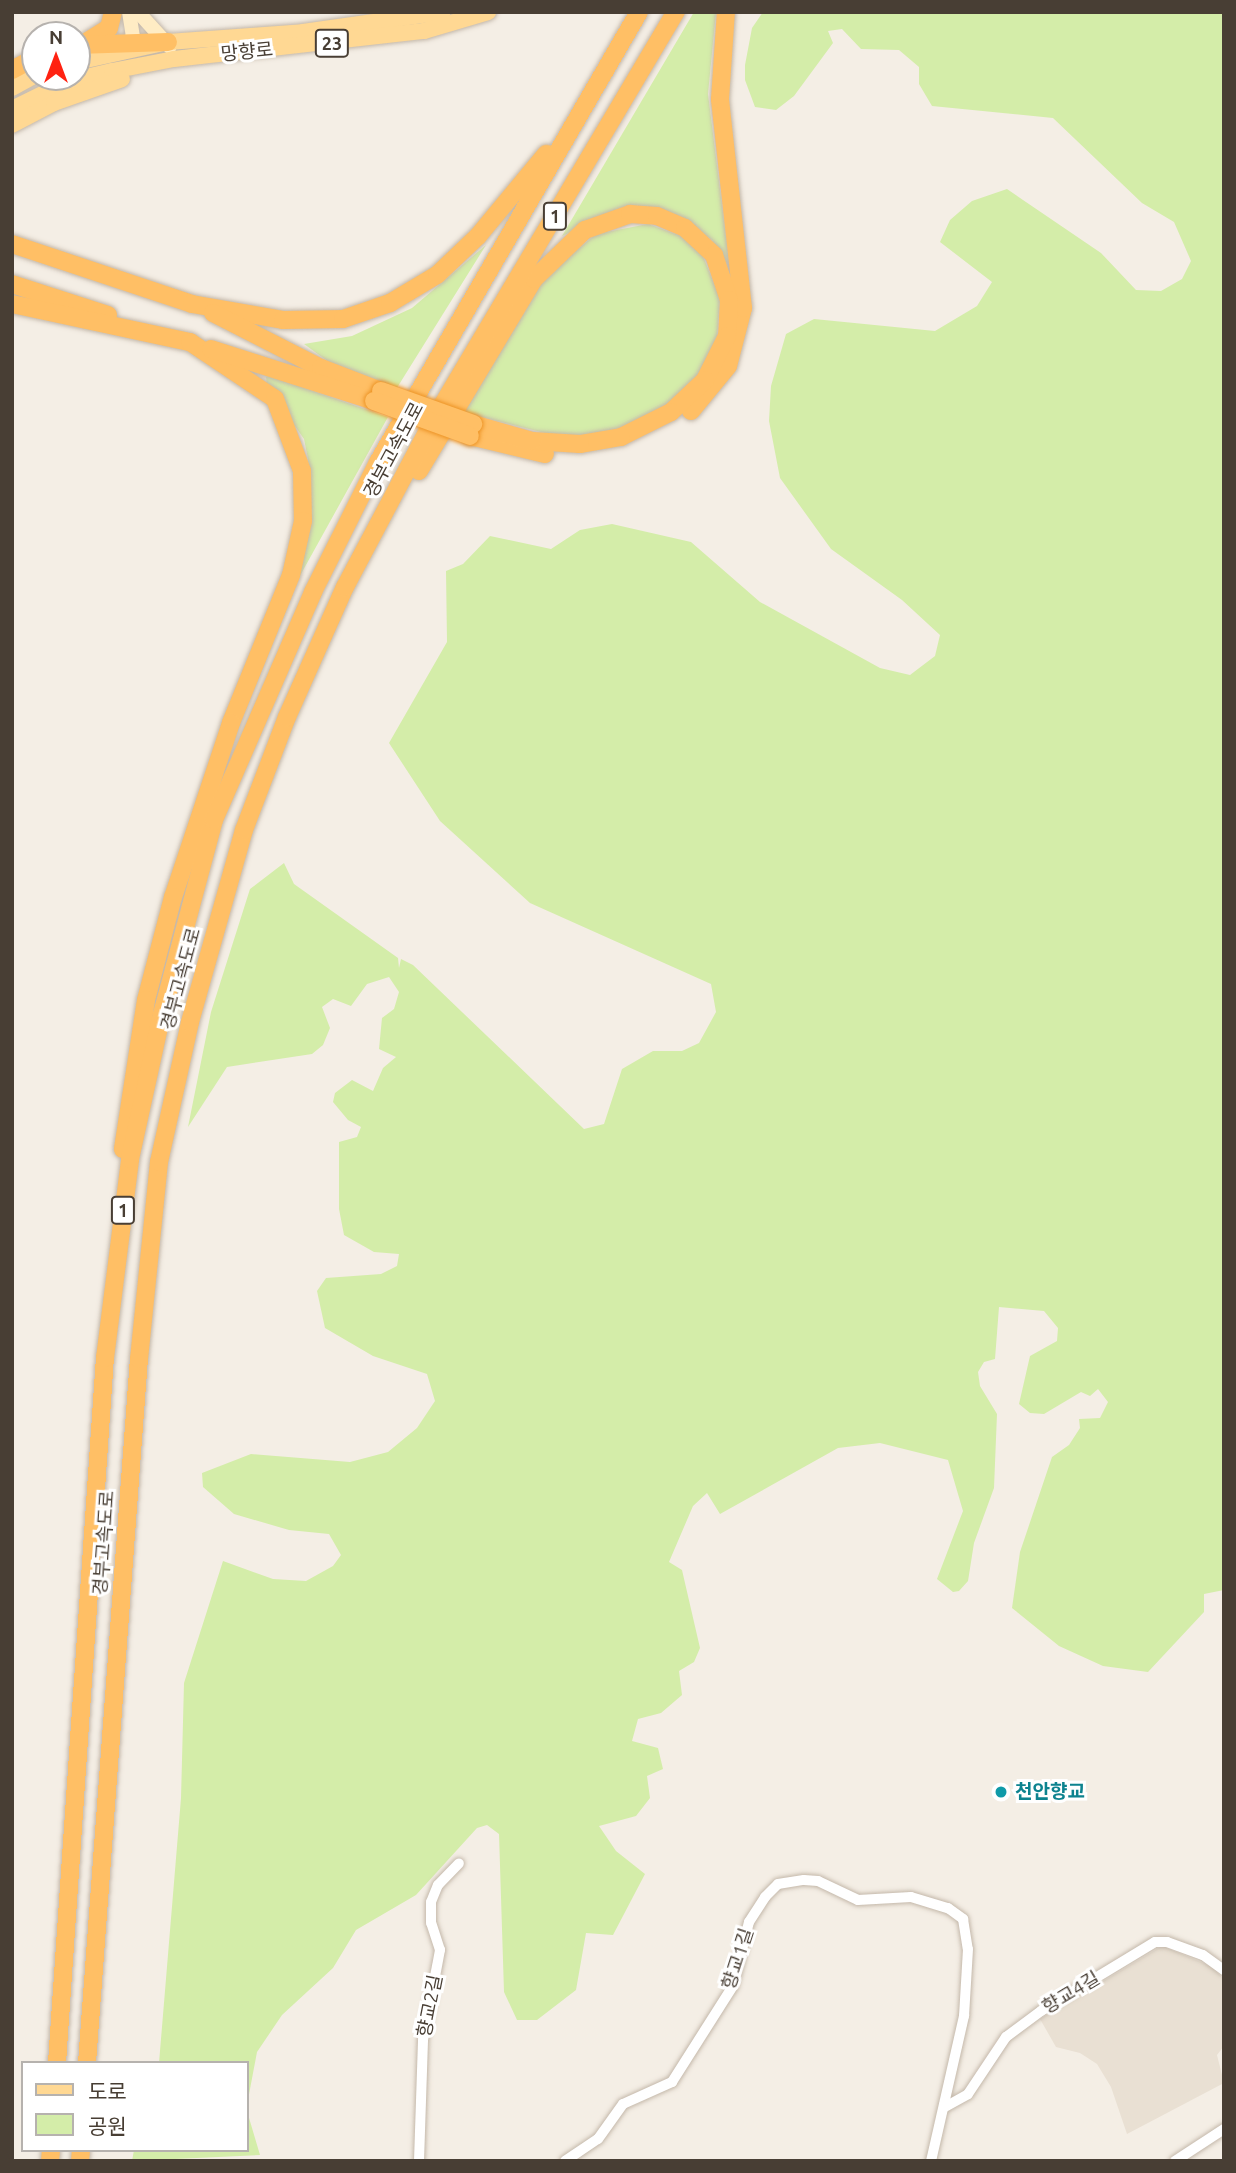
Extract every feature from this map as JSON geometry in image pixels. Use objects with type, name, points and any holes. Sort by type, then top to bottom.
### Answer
[{"type":"highway","points":[[91,40],[102,36],[113,12]]},
{"type":"highway","name":"경부고속도로","points":[[57,2061],[105,1358],[130,1159],[162,1014],[214,820],[307,604],[378,462],[524,214],[570,125],[639,12]]},
{"type":"highway","name":"경부고속도로","points":[[87,2061],[139,1359],[159,1163],[190,1023],[244,830],[287,717],[345,587],[434,419],[676,12]]},
{"type":"highway","points":[[12,284],[190,342],[377,396],[471,430],[553,455],[615,451],[678,421],[709,394],[728,366],[743,308],[720,99],[726,12]]},
{"type":"highway","points":[[91,44],[130,42],[171,50]]},
{"type":"highway","points":[[12,244],[43,258],[192,304],[283,320],[325,321],[363,314],[390,303],[437,275],[469,245],[570,125]]},
{"type":"highway","points":[[345,587],[534,279],[567,243],[596,224],[645,214],[685,228],[713,255],[726,285],[727,336],[710,373],[671,412],[621,438],[580,444],[532,441],[471,430]]},
{"type":"highway","points":[[12,253],[43,258]]},
{"type":"highway","points":[[12,304],[190,342],[275,399],[302,471],[303,521],[291,575],[192,837],[146,1000],[126,1112],[105,1358]]},
{"type":"highway","points":[[192,304],[377,396]]},
{"type":"main road","name":"망향로","points":[[91,59],[443,12]]},
{"type":"main road","name":"망향로","points":[[12,109],[69,81],[171,50],[223,55],[424,31],[488,12]]},
{"type":"main road","points":[[12,125],[83,91],[223,55]]},
{"type":"main road","points":[[12,238],[43,258]]},
{"type":"street","points":[[95,58],[130,42],[133,29],[129,12]]},
{"type":"street","points":[[138,12],[171,50]]},
{"type":"street","name":"향교2길","points":[[419,2161],[423,2040],[440,1950],[431,1923],[431,1902],[438,1885],[459,1863]]},
{"type":"street","name":"향교1길","points":[[565,2161],[598,2139],[623,2104],[672,2082],[733,1986],[749,1922],[771,1890],[786,1882],[818,1881],[858,1900],[911,1897],[948,1908],[963,1919],[966,1994],[945,2107],[931,2161]]},
{"type":"street","name":"향교4길","points":[[945,2107],[968,2094],[1006,2038],[1041,2011],[1155,1942],[1167,1942],[1203,1955],[1224,1970]]},
{"type":"street","points":[[1175,2161],[1224,2129]]},
{"type":"shaded area","points":[[1162,1946],[1213,1967],[1224,1980],[1224,2046],[1217,2055],[1224,2083],[1127,2134],[1111,2087],[1097,2064],[1080,2053],[1056,2047],[1040,2019]]},
{"type":"green space","points":[[694,12],[716,12],[708,94],[730,269],[712,240],[678,216],[620,209],[562,236]]},
{"type":"green space","points":[[763,12],[1224,12],[1224,1590],[1204,1594],[1204,1612],[1148,1672],[1103,1666],[1059,1646],[1012,1608],[1020,1552],[1052,1457],[1069,1445],[1080,1428],[1079,1419],[1100,1418],[1108,1402],[1098,1389],[1090,1396],[1081,1392],[1044,1414],[1030,1413],[1019,1404],[1030,1356],[1057,1341],[1058,1328],[1044,1311],[999,1307],[995,1359],[984,1362],[978,1372],[980,1386],[997,1414],[994,1488],[974,1543],[968,1581],[959,1591],[953,1592],[937,1579],[963,1511],[948,1460],[880,1443],[838,1448],[720,1514],[707,1493],[693,1506],[669,1562],[682,1570],[700,1648],[694,1662],[679,1671],[682,1695],[661,1713],[638,1719],[632,1741],[658,1748],[663,1769],[647,1776],[650,1798],[636,1816],[599,1826],[616,1851],[645,1874],[613,1935],[586,1933],[576,1990],[537,2020],[517,2020],[504,1992],[499,1834],[487,1825],[477,1828],[416,1895],[356,1930],[333,1968],[282,2015],[257,2052],[248,2100],[248,2061],[159,2061],[181,1798],[184,1683],[223,1561],[273,1579],[306,1581],[333,1566],[341,1555],[329,1534],[289,1530],[234,1514],[203,1487],[202,1473],[251,1454],[350,1462],[388,1452],[417,1428],[435,1401],[427,1374],[373,1356],[325,1328],[317,1291],[326,1278],[381,1274],[397,1266],[399,1254],[374,1252],[344,1235],[339,1209],[339,1142],[357,1137],[361,1127],[348,1120],[333,1102],[335,1093],[352,1080],[373,1091],[383,1068],[396,1057],[379,1049],[382,1018],[394,1009],[399,992],[389,977],[367,984],[351,1006],[333,999],[322,1007],[330,1028],[323,1045],[312,1054],[227,1067],[188,1127],[211,1012],[250,889],[284,863],[294,884],[398,958],[399,968],[401,959],[413,965],[584,1129],[604,1124],[622,1069],[653,1051],[682,1051],[699,1043],[716,1012],[711,984],[530,903],[440,821],[389,743],[447,642],[446,571],[463,564],[490,536],[551,549],[580,530],[612,524],[691,542],[760,602],[880,668],[910,675],[935,656],[940,635],[902,600],[831,549],[780,478],[769,421],[771,386],[786,334],[814,319],[935,331],[977,306],[992,282],[940,242],[950,220],[972,201],[1007,189],[1101,253],[1136,290],[1161,291],[1182,279],[1191,261],[1174,222],[1142,203],[1053,118],[932,106],[919,84],[919,67],[899,50],[861,49],[842,29],[828,31],[833,43],[794,96],[776,110],[755,107],[745,80],[752,28]]},
{"type":"green space","points":[[648,224],[684,237],[702,254],[720,298],[717,339],[696,378],[667,406],[607,436],[557,436],[461,412],[542,279],[596,234]]},
{"type":"green space","points":[[486,245],[395,391],[351,378],[304,344],[352,336],[412,308]]},
{"type":"green space","points":[[270,376],[388,417],[291,592],[310,488],[308,459],[304,439],[267,386],[266,377]]},
{"type":"green space","points":[[248,2114],[260,2155],[132,2161],[134,2152],[248,2152]]},
{"type":"place","name":"천안향교","points":[[1001,1792]]}]
